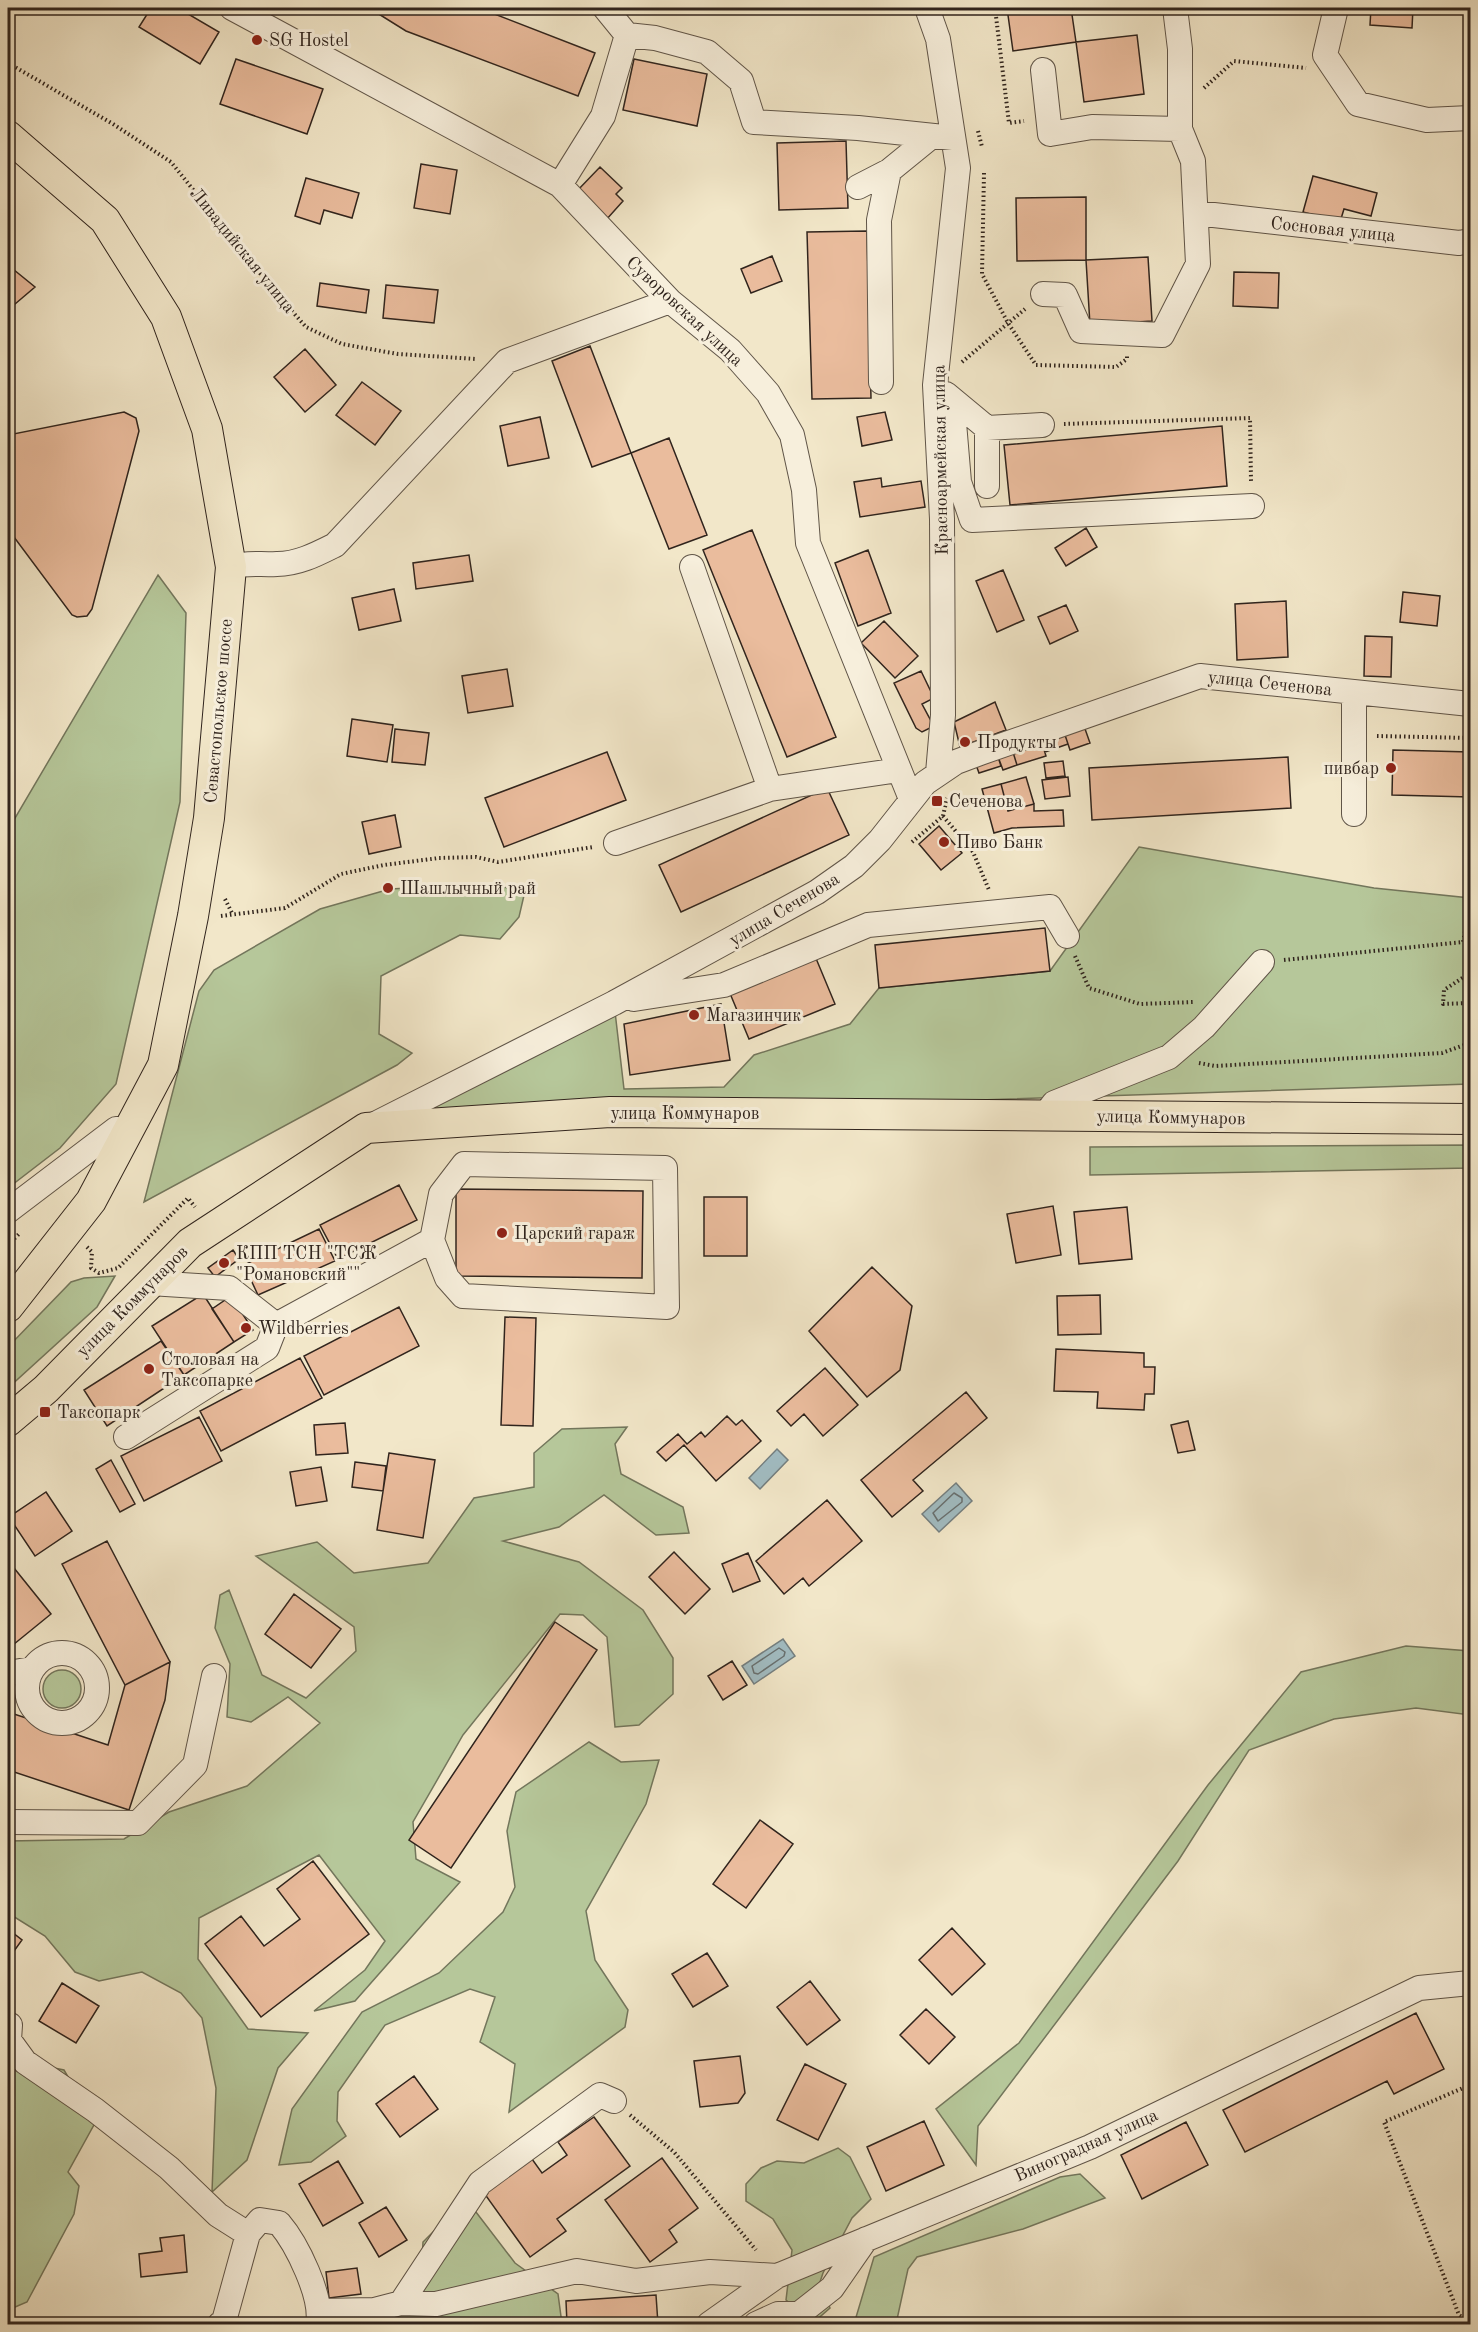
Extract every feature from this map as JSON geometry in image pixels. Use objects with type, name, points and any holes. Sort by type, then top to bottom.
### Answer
[{"type":"main road","name":"Севастопольское шоссе","points":[[8,136],[105,220],[166,317],[207,429],[221,570],[209,818],[193,916],[163,1065],[91,1201],[8,1307]]},
{"type":"main road","name":"Севастопольское шоссе","points":[[8,159],[91,225],[150,319],[193,443],[221,570]]},
{"type":"main road","points":[[8,1286],[58,1224],[116,1129],[149,1059],[167,993],[221,570]]},
{"type":"main road","name":"улица Коммунаров","points":[[8,1421],[46,1389],[190,1243],[366,1128],[610,1112],[1470,1119]]},
{"type":"street","name":"Суворовская улица","points":[[232,8],[560,185],[670,301],[730,350],[768,393],[792,435],[804,490],[808,543],[911,799]]},
{"type":"street","points":[[604,8],[627,35],[655,38],[707,52],[741,81],[754,122],[943,137]]},
{"type":"street","name":"Красноармейская улица","points":[[927,8],[938,39],[943,137],[958,168],[944,392],[943,715],[938,773]]},
{"type":"street","points":[[1043,294],[1065,295],[1081,331],[1162,335],[1198,264],[1193,161],[1180,120],[1180,49],[1175,8]]},
{"type":"street","points":[[1336,8],[1325,55],[1358,104],[1427,120],[1470,118]]},
{"type":"street","points":[[560,185],[603,116],[627,35]]},
{"type":"street","points":[[1043,70],[1050,134],[1092,127],[1180,120]]},
{"type":"street","points":[[858,187],[889,171],[943,137]]},
{"type":"street","points":[[881,382],[879,220],[889,171]]},
{"type":"street","name":"Сосновая улица","points":[[1196,213],[1460,243],[1470,241]]},
{"type":"street","points":[[221,570],[245,562],[279,564],[304,560],[336,545],[507,361],[670,301]]},
{"type":"street","points":[[944,392],[987,428],[1042,425]]},
{"type":"street","points":[[944,392],[959,482],[972,520],[1252,506]]},
{"type":"street","points":[[987,428],[987,486]]},
{"type":"street","points":[[692,567],[770,789]]},
{"type":"street","name":"улица Сеченова","points":[[366,1128],[614,1003],[817,892],[854,866],[880,840],[911,799],[938,773],[980,753],[1200,676],[1470,704]]},
{"type":"street","points":[[1354,692],[1354,814]]},
{"type":"street","points":[[616,843],[770,789],[899,770]]},
{"type":"street","points":[[614,1003],[724,985],[868,925],[1050,907],[1067,936]]},
{"type":"street","points":[[1044,1116],[1054,1102],[1169,1057],[1204,1027],[1262,962]]},
{"type":"street","points":[[8,1211],[116,1129]]},
{"type":"street","points":[[464,1164],[665,1168],[667,1307],[463,1296],[447,1278],[432,1240],[441,1194],[464,1164]]},
{"type":"street","points":[[126,1437],[267,1348],[276,1325],[432,1240]]},
{"type":"street","points":[[150,1283],[229,1288],[276,1325]]},
{"type":"street","points":[[8,1696],[31,1705],[43,1718],[61,1724],[70,1722],[79,1719],[92,1707],[98,1689],[94,1671],[81,1658],[64,1652],[45,1656],[32,1669],[27,1687],[31,1705]]},
{"type":"street","points":[[8,1673],[32,1669]]},
{"type":"street","points":[[8,1822],[138,1823],[195,1765],[214,1676]]},
{"type":"street","name":"Виноградная улица","points":[[709,2325],[777,2276],[1090,2147],[1419,1988],[1470,1983]]},
{"type":"street","points":[[10,2025],[9,2040],[25,2062],[95,2110],[169,2168],[218,2215],[248,2234]]},
{"type":"street","points":[[401,2303],[480,2183],[600,2095],[614,2101]]},
{"type":"street","points":[[220,2325],[224,2321],[248,2234],[260,2220],[279,2223],[294,2241],[319,2318],[374,2310],[401,2303],[436,2304],[577,2271],[636,2281],[710,2272],[777,2276]]},
{"type":"street","points":[[756,2325],[778,2314],[799,2314],[832,2288],[866,2239]]},
{"type":"path","points":[[995,8],[1009,123],[1049,118]]},
{"type":"path","points":[[1180,120],[1234,61],[1336,71]]},
{"type":"path","name":"Ливадийская улица","points":[[8,63],[113,124],[171,162],[274,292],[306,327],[342,344],[387,352],[507,361]]},
{"type":"path","points":[[976,127],[981,137],[982,155]]},
{"type":"path","points":[[983,164],[982,274],[1008,323],[1036,365],[1116,367],[1127,360],[1126,333]]},
{"type":"path","points":[[958,366],[1043,294]]},
{"type":"path","points":[[1042,425],[1250,418],[1252,506]]},
{"type":"path","points":[[1355,736],[1470,738]]},
{"type":"path","points":[[943,816],[973,852],[999,912]]},
{"type":"path","points":[[193,916],[219,916],[285,908],[341,874],[384,865],[439,858],[476,857],[498,862],[616,843]]},
{"type":"path","points":[[1463,942],[1467,921],[1470,918]]},
{"type":"path","points":[[1067,936],[1089,988],[1140,1004],[1228,1000]]},
{"type":"path","points":[[1262,962],[1470,941]]},
{"type":"path","points":[[1470,973],[1444,990],[1443,1004],[1470,1003]]},
{"type":"path","points":[[1169,1057],[1215,1066],[1442,1053],[1470,1043]]},
{"type":"path","points":[[92,1252],[90,1268],[99,1273],[118,1268]]},
{"type":"path","points":[[1470,2085],[1384,2122],[1459,2315],[1470,2323]]},
{"type":"path","points":[[614,2101],[674,2152],[777,2276]]},
{"type":"green space","points":[[158,575],[186,613],[180,802],[116,1084],[60,1148],[8,1188],[8,830]]},
{"type":"green space","points":[[1139,847],[1374,888],[1470,898],[1470,1084],[610,1112],[366,1128],[614,1003],[624,1089],[724,1087],[754,1055],[850,1024],[879,988],[1050,971]]},
{"type":"green space","points":[[486,884],[525,891],[519,917],[500,939],[460,935],[381,976],[379,1034],[412,1053],[397,1065],[144,1202],[199,991],[214,970],[320,909],[390,889]]},
{"type":"green space","points":[[1470,1145],[1470,1168],[1090,1175],[1090,1147]]},
{"type":"green space","points":[[115,1276],[97,1307],[8,1388],[8,1347],[71,1282],[84,1278]]},
{"type":"green space","points":[[627,1427],[615,1444],[621,1474],[683,1507],[689,1533],[656,1535],[604,1495],[559,1527],[503,1541],[579,1562],[643,1610],[673,1658],[673,1694],[639,1725],[615,1727],[607,1637],[583,1615],[560,1614],[463,1735],[413,1822],[416,1859],[460,1882],[355,2001],[314,2011],[365,1970],[385,1941],[319,1855],[199,1918],[198,1959],[248,2029],[308,2033],[278,2068],[247,2160],[212,2192],[216,2088],[202,2018],[181,1993],[142,1972],[99,1981],[75,1972],[45,1936],[8,1913],[8,1841],[124,1839],[169,1812],[247,1786],[320,1723],[288,1697],[251,1722],[227,1717],[230,1664],[215,1628],[220,1595],[229,1590],[262,1675],[306,1698],[356,1651],[354,1627],[256,1556],[317,1542],[354,1573],[428,1563],[474,1498],[534,1487],[534,1453],[562,1429]]},
{"type":"green space","points":[[1406,1646],[1470,1651],[1470,1715],[1416,1708],[1334,1719],[1249,1750],[1178,1861],[978,2126],[976,2165],[936,2109],[1019,2043],[1208,1785],[1301,1672]]},
{"type":"green space","points":[[62,1670],[75,1676],[81,1689],[75,1702],[62,1708],[49,1702],[43,1689],[49,1676]]},
{"type":"green space","points":[[589,1742],[621,1762],[659,1760],[646,1804],[586,1911],[595,1960],[628,2010],[625,2027],[509,2112],[515,2064],[480,2042],[495,1997],[470,1989],[385,2025],[338,2092],[337,2121],[346,2136],[311,2162],[279,2165],[292,2109],[362,2012],[439,1973],[503,1912],[515,1887],[507,1831],[516,1792]]},
{"type":"green space","points":[[8,2059],[64,2070],[95,2123],[68,2172],[79,2186],[74,2214],[27,2302],[8,2310]]},
{"type":"green space","points":[[838,2148],[850,2157],[871,2199],[852,2218],[823,2273],[820,2282],[830,2308],[814,2322],[786,2300],[792,2250],[773,2219],[746,2201],[746,2184],[761,2168],[777,2161],[804,2163]]},
{"type":"green space","points":[[1080,2174],[1105,2198],[1023,2229],[917,2257],[908,2269],[896,2324],[854,2324],[874,2257],[1060,2177]]},
{"type":"green space","points":[[466,2199],[515,2263],[558,2294],[562,2324],[352,2324],[364,2309],[421,2282],[423,2242]]},
{"type":"water","points":[[777,1449],[788,1460],[760,1489],[749,1478]]},
{"type":"water","points":[[956,1483],[972,1501],[939,1532],[922,1514]]},
{"type":"water","points":[[783,1639],[795,1656],[754,1684],[742,1666]]},
{"type":"building","points":[[151,8],[178,8],[219,32],[200,64],[139,27]]},
{"type":"building","points":[[369,8],[479,8],[595,53],[578,96],[406,31]]},
{"type":"building","points":[[1007,8],[1071,8],[1076,42],[1013,51]]},
{"type":"building","points":[[1371,8],[1413,8],[1412,28],[1370,25]]},
{"type":"building","points":[[1137,35],[1144,94],[1084,102],[1076,42]]},
{"type":"building","points":[[236,59],[323,89],[307,134],[220,104]]},
{"type":"building","points":[[634,59],[707,74],[697,126],[623,110]]},
{"type":"building","points":[[846,141],[848,208],[779,210],[777,143]]},
{"type":"building","points":[[421,164],[457,170],[450,214],[414,208]]},
{"type":"building","points":[[600,167],[622,188],[616,194],[623,201],[606,220],[576,192]]},
{"type":"building","points":[[1313,176],[1377,193],[1371,216],[1344,209],[1340,222],[1303,212]]},
{"type":"building","points":[[306,178],[359,193],[352,218],[324,210],[320,224],[295,216]]},
{"type":"building","points":[[1086,197],[1086,260],[1017,261],[1016,198]]},
{"type":"building","points":[[867,231],[871,398],[812,399],[807,232]]},
{"type":"building","points":[[772,256],[782,281],[751,293],[741,269]]},
{"type":"building","points":[[1148,257],[1152,321],[1090,325],[1086,260]]},
{"type":"building","points":[[8,265],[35,287],[8,310]]},
{"type":"building","points":[[1234,272],[1279,273],[1278,308],[1233,306]]},
{"type":"building","points":[[320,283],[369,290],[366,313],[317,306]]},
{"type":"building","points":[[386,285],[438,290],[434,323],[383,318]]},
{"type":"building","points":[[590,346],[631,453],[592,467],[552,361]]},
{"type":"building","points":[[305,349],[336,385],[305,412],[274,377]]},
{"type":"building","points":[[362,382],[401,411],[375,445],[336,415]]},
{"type":"building","points":[[124,412],[136,418],[139,431],[92,609],[87,616],[77,617],[72,615],[8,529],[8,435]]},
{"type":"building","points":[[885,412],[892,440],[862,446],[857,417]]},
{"type":"building","points":[[540,417],[549,458],[508,466],[500,426]]},
{"type":"building","points":[[1222,426],[1227,486],[1010,505],[1004,445]]},
{"type":"building","points":[[1464,432],[1470,432],[1470,474],[1465,474]]},
{"type":"building","points":[[669,438],[707,535],[669,549],[631,453]]},
{"type":"building","points":[[881,478],[882,487],[921,481],[925,507],[860,517],[854,482]]},
{"type":"building","points":[[1086,528],[1097,547],[1066,566],[1055,548]]},
{"type":"building","points":[[752,530],[836,737],[787,757],[703,550]]},
{"type":"building","points":[[868,550],[891,613],[858,626],[835,563]]},
{"type":"building","points":[[469,555],[473,581],[416,589],[413,563]]},
{"type":"building","points":[[1003,570],[1024,620],[997,632],[976,581]]},
{"type":"building","points":[[394,589],[401,621],[359,630],[352,598]]},
{"type":"building","points":[[1403,592],[1440,596],[1437,626],[1400,622]]},
{"type":"building","points":[[1286,601],[1288,657],[1237,660],[1235,604]]},
{"type":"building","points":[[1066,605],[1078,631],[1050,644],[1038,617]]},
{"type":"building","points":[[884,621],[918,656],[895,678],[861,643]]},
{"type":"building","points":[[1365,636],[1392,637],[1391,677],[1364,676]]},
{"type":"building","points":[[507,669],[513,706],[468,713],[462,676]]},
{"type":"building","points":[[921,671],[934,698],[922,704],[931,721],[930,728],[922,732],[916,728],[894,683]]},
{"type":"building","points":[[995,702],[1006,730],[960,747],[954,722]]},
{"type":"building","points":[[352,719],[393,725],[387,762],[347,756]]},
{"type":"building","points":[[1084,726],[1090,743],[1070,750],[1064,732]]},
{"type":"building","points":[[395,729],[429,733],[425,765],[392,762]]},
{"type":"building","points":[[1064,732],[1068,744],[1045,752],[1041,740]]},
{"type":"building","points":[[1041,740],[1046,756],[1017,765],[1012,749]]},
{"type":"building","points":[[1012,749],[1017,765],[1003,770],[997,754]]},
{"type":"building","points":[[1393,750],[1470,752],[1470,797],[1392,795]]},
{"type":"building","points":[[607,752],[626,800],[504,847],[485,798]]},
{"type":"building","points":[[997,754],[1001,766],[979,773],[975,762]]},
{"type":"building","points":[[1288,757],[1291,808],[1092,820],[1089,768]]},
{"type":"building","points":[[1063,761],[1065,776],[1046,778],[1044,763]]},
{"type":"building","points":[[1026,777],[1034,804],[1008,811],[1001,784]]},
{"type":"building","points":[[1068,777],[1070,796],[1045,799],[1042,780]]},
{"type":"building","points":[[1001,784],[1008,811],[1034,804],[1034,811],[1063,810],[1064,826],[1012,828],[994,833],[982,789]]},
{"type":"building","points":[[827,788],[849,835],[681,912],[659,865]]},
{"type":"building","points":[[395,815],[401,847],[369,854],[362,822]]},
{"type":"building","points":[[939,826],[962,853],[941,870],[919,844]]},
{"type":"building","points":[[1045,928],[1050,971],[879,988],[875,945]]},
{"type":"building","points":[[815,956],[835,1004],[749,1039],[729,991]]},
{"type":"building","points":[[721,1004],[730,1060],[630,1075],[624,1024]]},
{"type":"building","points":[[399,1185],[417,1220],[338,1259],[320,1225]]},
{"type":"building","points":[[456,1189],[643,1191],[642,1278],[456,1276]]},
{"type":"building","points":[[704,1197],[747,1197],[747,1256],[704,1256]]},
{"type":"building","points":[[1053,1206],[1061,1255],[1016,1263],[1007,1214]]},
{"type":"building","points":[[1127,1207],[1132,1259],[1079,1264],[1074,1212]]},
{"type":"building","points":[[319,1229],[335,1261],[258,1295],[244,1265]]},
{"type":"building","name":"КПП ТСН \"ТСЖ \"Романовский\"\"","points":[[233,1250],[239,1259],[215,1277],[208,1268]]},
{"type":"building","points":[[872,1267],[912,1306],[900,1370],[867,1397],[809,1331]]},
{"type":"building","points":[[203,1294],[234,1342],[184,1375],[152,1326]]},
{"type":"building","points":[[1100,1295],[1101,1334],[1058,1335],[1057,1296]]},
{"type":"building","points":[[231,1296],[253,1330],[234,1342],[212,1309]]},
{"type":"building","points":[[399,1307],[419,1346],[324,1395],[304,1356]]},
{"type":"building","points":[[505,1317],[536,1318],[533,1426],[501,1425]]},
{"type":"building","points":[[161,1341],[184,1375],[107,1426],[84,1390]]},
{"type":"building","points":[[1056,1349],[1144,1353],[1144,1367],[1155,1367],[1154,1394],[1145,1394],[1144,1410],[1097,1408],[1098,1392],[1054,1391]]},
{"type":"building","points":[[300,1358],[322,1398],[221,1451],[200,1411]]},
{"type":"building","points":[[825,1368],[858,1405],[823,1436],[804,1414],[791,1426],[777,1411]]},
{"type":"building","points":[[966,1392],[987,1418],[913,1480],[923,1491],[892,1517],[861,1480]]},
{"type":"building","points":[[727,1416],[736,1425],[742,1420],[761,1441],[716,1481],[684,1445],[666,1461],[657,1452],[678,1434],[687,1444],[701,1432],[705,1437]]},
{"type":"building","points":[[199,1417],[222,1461],[144,1501],[121,1456]]},
{"type":"building","points":[[1188,1421],[1195,1450],[1178,1453],[1171,1425]]},
{"type":"building","points":[[345,1423],[348,1453],[316,1455],[314,1425]]},
{"type":"building","points":[[389,1453],[435,1460],[423,1538],[377,1530]]},
{"type":"building","points":[[111,1460],[135,1504],[120,1512],[96,1469]]},
{"type":"building","points":[[355,1462],[386,1466],[383,1491],[352,1487]]},
{"type":"building","points":[[321,1467],[327,1501],[296,1506],[290,1472]]},
{"type":"building","points":[[46,1492],[72,1531],[35,1556],[9,1517]]},
{"type":"building","points":[[827,1500],[862,1541],[809,1586],[803,1578],[784,1594],[756,1561]]},
{"type":"building","points":[[107,1541],[170,1662],[125,1685],[62,1564]]},
{"type":"building","points":[[674,1552],[710,1589],[685,1614],[649,1577]]},
{"type":"building","points":[[748,1553],[760,1581],[733,1592],[722,1564]]},
{"type":"building","points":[[10,1563],[51,1614],[8,1649],[8,1565]]},
{"type":"building","points":[[294,1594],[341,1629],[311,1668],[265,1634]]},
{"type":"building","points":[[555,1622],[597,1650],[451,1868],[409,1840]]},
{"type":"building","points":[[732,1661],[747,1685],[723,1700],[708,1676]]},
{"type":"building","points":[[170,1662],[165,1700],[129,1810],[8,1770],[8,1712],[108,1745],[125,1685]]},
{"type":"building","points":[[760,1820],[793,1844],[746,1908],[713,1884]]},
{"type":"building","points":[[313,1861],[369,1934],[261,2017],[205,1944],[241,1916],[264,1946],[300,1919],[277,1889]]},
{"type":"building","points":[[952,1928],[985,1964],[952,1995],[919,1960]]},
{"type":"building","points":[[8,1929],[22,1940],[9,1958],[8,1957]]},
{"type":"building","points":[[707,1953],[728,1986],[693,2007],[672,1974]]},
{"type":"building","points":[[810,1981],[840,2020],[807,2045],[777,2007]]},
{"type":"building","points":[[62,1983],[99,2006],[76,2043],[39,2021]]},
{"type":"building","points":[[926,2009],[955,2037],[929,2064],[900,2035]]},
{"type":"building","points":[[1416,2013],[1444,2069],[1394,2094],[1387,2081],[1245,2152],[1223,2110]]},
{"type":"building","points":[[740,2056],[745,2093],[738,2103],[700,2107],[694,2061]]},
{"type":"building","points":[[805,2064],[846,2084],[818,2140],[777,2120]]},
{"type":"building","points":[[414,2076],[438,2109],[400,2137],[376,2104]]},
{"type":"building","points":[[594,2117],[630,2166],[557,2219],[566,2231],[530,2257],[484,2193],[532,2159],[542,2173],[567,2155],[558,2142]]},
{"type":"building","points":[[924,2121],[944,2165],[886,2191],[867,2147]]},
{"type":"building","points":[[1186,2122],[1208,2165],[1142,2199],[1121,2155]]},
{"type":"building","points":[[662,2158],[698,2208],[669,2230],[677,2242],[650,2262],[605,2200]]},
{"type":"building","points":[[338,2161],[363,2203],[323,2226],[299,2184]]},
{"type":"building","points":[[386,2207],[407,2240],[379,2257],[359,2223]]},
{"type":"building","points":[[184,2235],[187,2272],[141,2277],[139,2254],[162,2251],[160,2238]]},
{"type":"building","points":[[357,2268],[361,2294],[329,2298],[326,2272]]},
{"type":"building","points":[[656,2295],[658,2324],[567,2324],[566,2301]]},
{"type":"place","name":"SG Hostel","points":[[257,40]]},
{"type":"place","name":"Продукты","points":[[965,742]]},
{"type":"place","name":"пивбар","points":[[1391,768]]},
{"type":"place","name":"Сеченова","points":[[937,801]]},
{"type":"place","name":"Пиво Банк","points":[[944,842]]},
{"type":"place","name":"Шашлычный рай","points":[[388,888]]},
{"type":"place","name":"Магазинчик","points":[[694,1015]]},
{"type":"place","name":"Царский гараж","points":[[502,1233]]},
{"type":"place","name":"КПП ТСН \"ТСЖ \"Романовский\"\"","points":[[224,1263]]},
{"type":"place","name":"Wildberries","points":[[246,1328]]},
{"type":"place","name":"Столовая на Таксопарке","points":[[149,1369]]},
{"type":"place","name":"Таксопарк","points":[[45,1412]]}]
